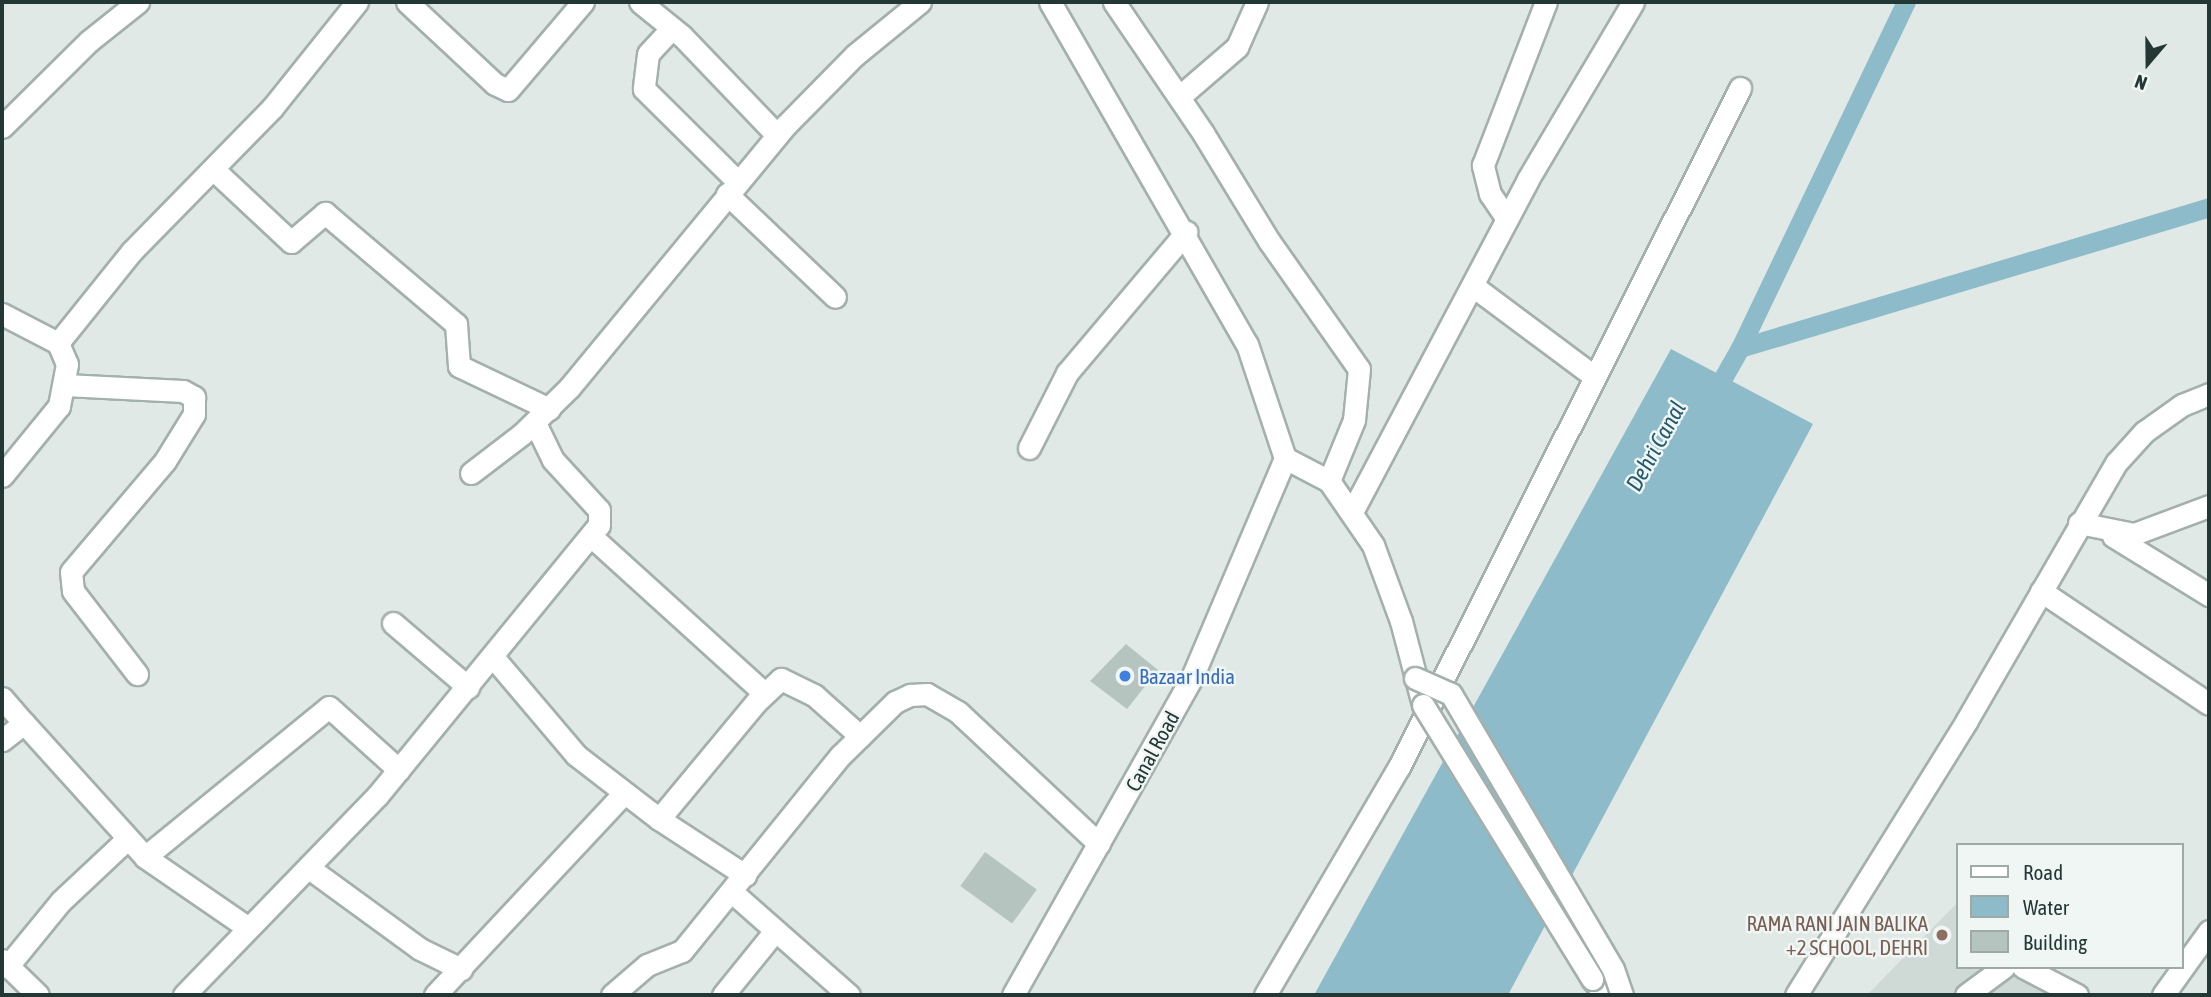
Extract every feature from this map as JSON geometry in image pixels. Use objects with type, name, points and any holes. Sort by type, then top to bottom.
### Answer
[{"type":"street","points":[[2,127],[89,41],[138,2]]},
{"type":"street","points":[[58,343],[109,278],[280,99],[358,2]]},
{"type":"street","points":[[407,2],[495,84],[508,90],[583,2]]},
{"type":"street","points":[[640,2],[672,28],[777,135]]},
{"type":"street","points":[[471,473],[542,416],[777,135],[855,55],[920,2]]},
{"type":"street","points":[[1050,2],[1185,232],[1247,344],[1285,458],[1329,481],[1353,510],[1388,581],[1423,705],[1599,987]]},
{"type":"street","points":[[1114,2],[1179,97],[1269,242],[1359,369],[1354,420],[1329,481]]},
{"type":"street","points":[[1179,97],[1237,47],[1257,2]]},
{"type":"street","points":[[1507,219],[1490,194],[1483,165],[1546,2]]},
{"type":"street","points":[[1353,510],[1507,219],[1633,2]]},
{"type":"street","points":[[672,28],[648,54],[644,89],[835,297]]},
{"type":"street","points":[[1265,995],[1399,767],[1740,88]]},
{"type":"street","points":[[184,995],[247,927],[309,868],[399,770],[591,536],[602,517],[599,510],[553,460],[542,416],[459,366],[456,324],[325,213],[291,242],[213,169]]},
{"type":"street","points":[[1029,447],[1049,403],[1080,356],[1185,232]]},
{"type":"street","points":[[1473,286],[1595,377]]},
{"type":"street","points":[[2,314],[58,343],[66,363],[65,385],[53,415],[2,476]]},
{"type":"street","points":[[65,385],[183,391],[194,397],[194,414],[164,461],[71,572],[73,591],[137,674]]},
{"type":"street","points":[[1796,995],[1937,771],[2116,463],[2144,432],[2182,405],[2209,394]]},
{"type":"street","name":"Canal Road","points":[[1013,995],[1193,675],[1285,458]]},
{"type":"street","points":[[2103,531],[2148,531],[2209,506]]},
{"type":"street","points":[[2079,523],[2103,531],[2209,595]]},
{"type":"street","points":[[591,536],[764,692]]},
{"type":"street","points":[[2041,592],[2209,704]]},
{"type":"street","points":[[393,623],[468,687]]},
{"type":"street","points":[[493,657],[549,728],[624,793],[739,883],[774,932],[849,995]]},
{"type":"street","points":[[1415,678],[1451,694],[1606,958],[1622,995]]},
{"type":"street","points":[[659,819],[764,692],[781,679],[798,684],[860,736]]},
{"type":"street","points":[[612,995],[647,965],[682,951],[739,883],[785,819],[860,736],[902,699],[927,694],[942,700],[1100,844]]},
{"type":"street","points":[[2,698],[126,840],[145,857],[247,927]]},
{"type":"street","points":[[145,857],[329,707],[399,770]]},
{"type":"street","points":[[2,740],[24,723]]},
{"type":"street","points":[[435,995],[624,793]]},
{"type":"street","points":[[38,995],[5,963],[61,901],[126,840]]},
{"type":"street","points":[[309,868],[420,948],[461,969]]},
{"type":"street","points":[[723,995],[774,932]]},
{"type":"street","points":[[2183,968],[2209,932]]},
{"type":"street","points":[[1966,995],[1984,978],[2000,969]]},
{"type":"street","points":[[2027,969],[2077,995]]},
{"type":"street","points":[[2163,995],[2182,969]]},
{"type":"shaded area","name":"RAMA RANI JAIN BALIKA +2 SCHOOL, DEHRI","points":[[1955,905],[1955,969],[2041,969],[2061,995],[1867,995]]},
{"type":"water","points":[[1671,349],[1813,424],[1508,995],[1314,995]]},
{"type":"building","name":"Bazaar India","points":[[1126,644],[1158,670],[1127,709],[1090,681]]},
{"type":"building","points":[[985,852],[1037,890],[1012,924],[960,886]]},
{"type":"waterway","points":[[1740,348],[1906,2]]},
{"type":"waterway","name":"Dehri Canal","points":[[1711,399],[1740,348],[2209,207]]},
{"type":"place","name":"Bazaar India","points":[[1125,676]]},
{"type":"place","name":"RAMA RANI JAIN BALIKA +2 SCHOOL, DEHRI","points":[[1942,935]]}]
